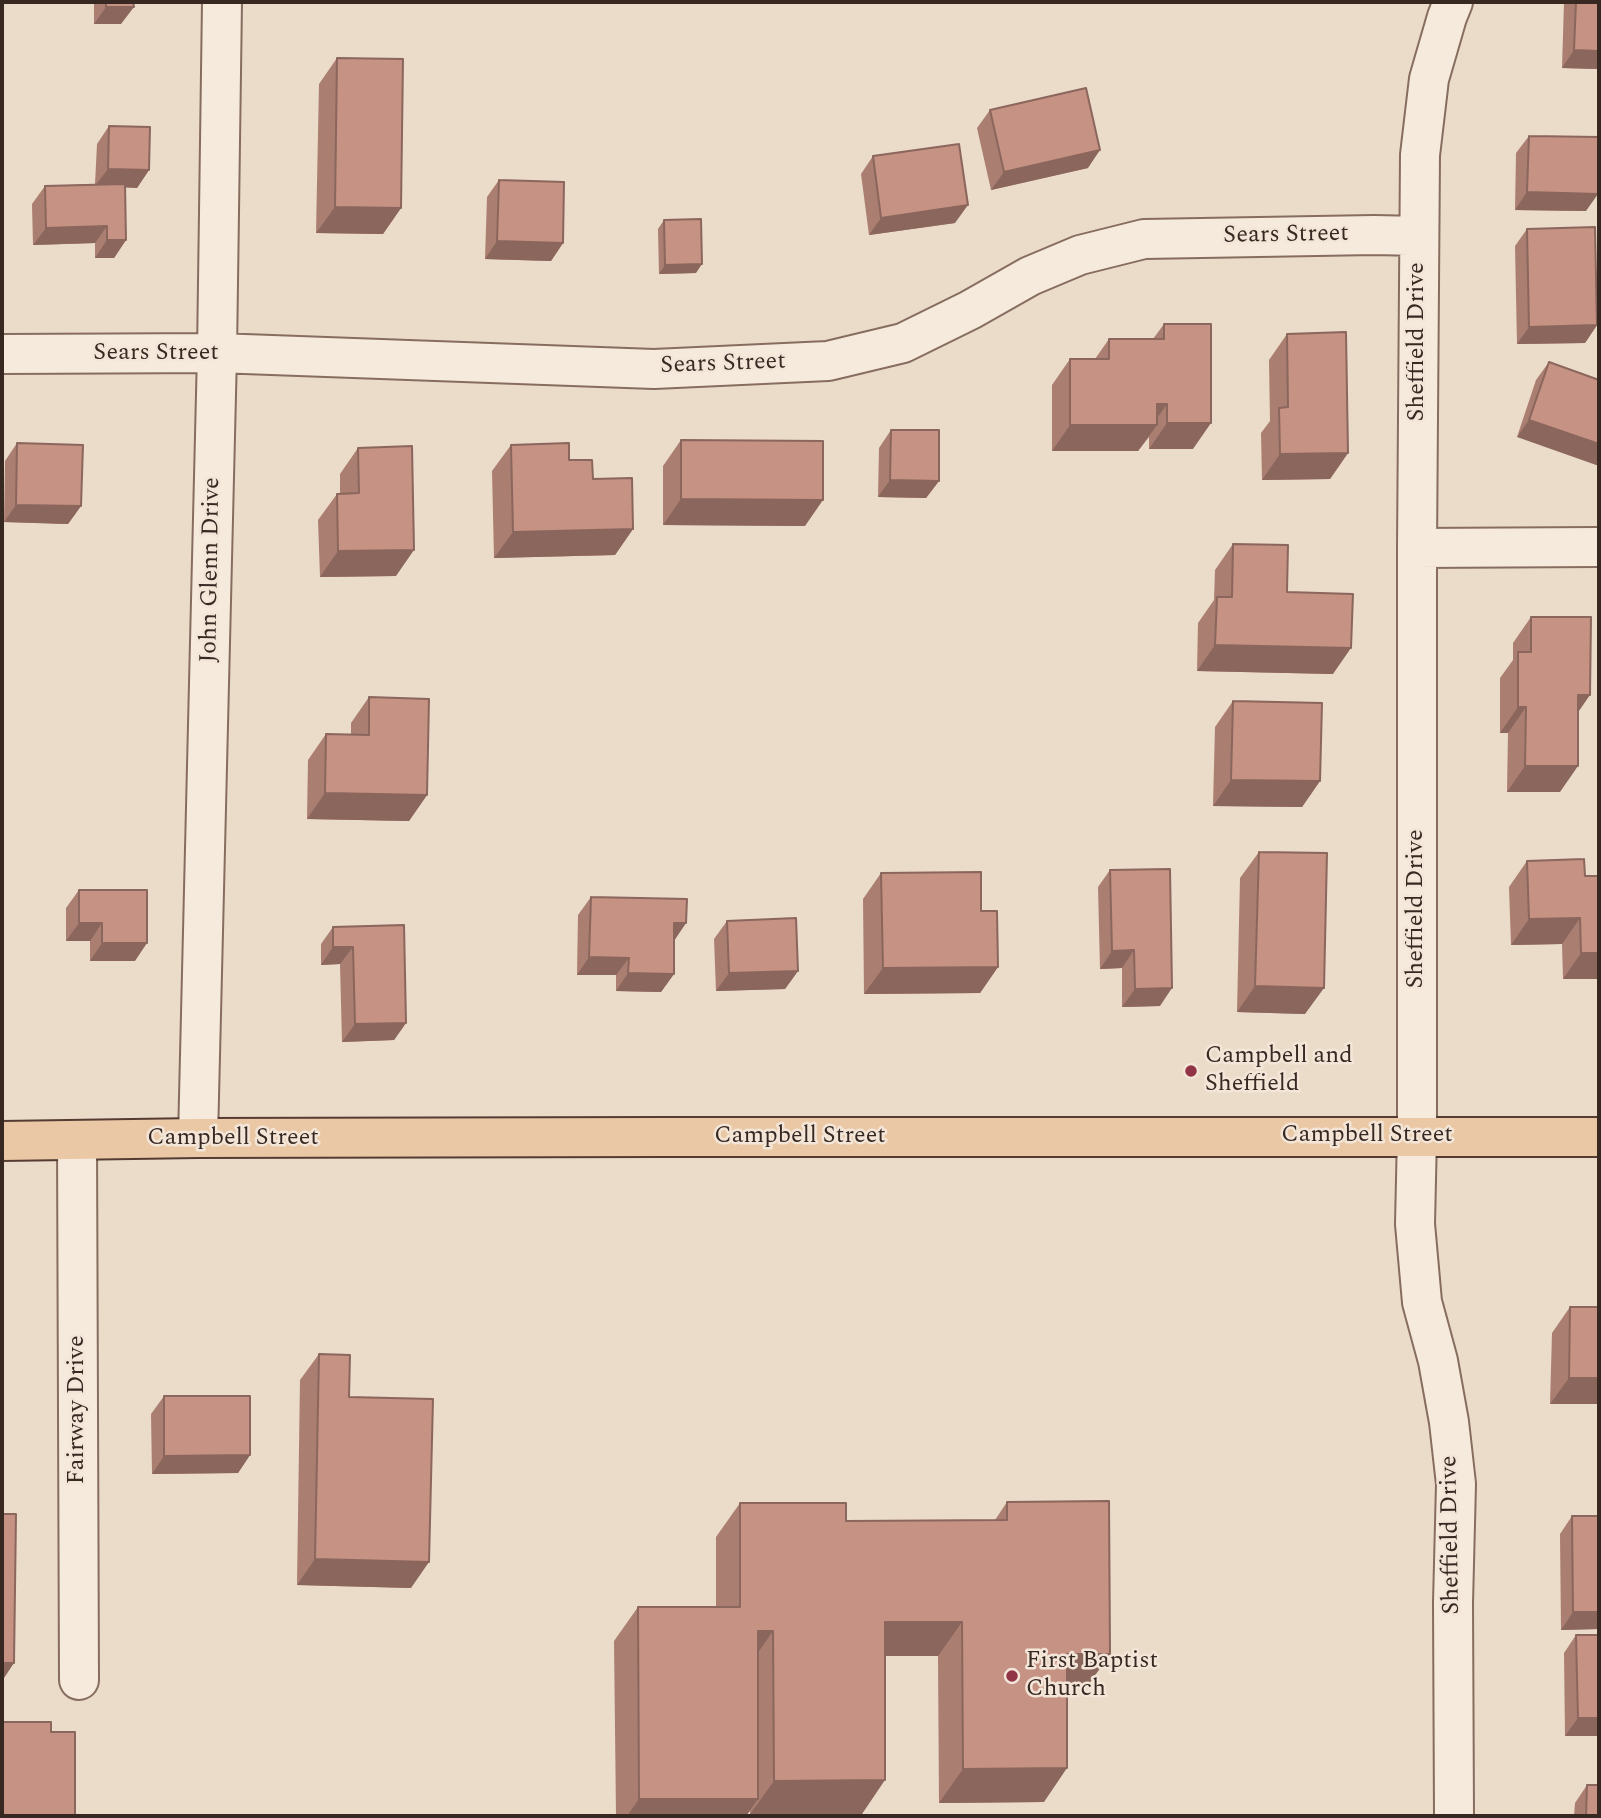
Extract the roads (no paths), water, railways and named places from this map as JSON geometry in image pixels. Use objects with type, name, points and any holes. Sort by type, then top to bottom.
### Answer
[{"type":"main road","name":"Campbell Street","points":[[2,1141],[198,1138],[1599,1136]]},
{"type":"street","name":"John Glenn Drive","points":[[198,1138],[217,353],[222,2]]},
{"type":"street","name":"Sheffield Drive","points":[[1453,2],[1429,79],[1420,155],[1415,1224],[1422,1302],[1438,1361],[1456,1484],[1453,1603],[1454,1816]]},
{"type":"street","name":"Sears Street","points":[[2,354],[217,353],[654,369],[828,361],[902,343],[970,310],[1030,276],[1080,255],[1144,239],[1419,236]]},
{"type":"street","points":[[1417,548],[1599,547]]},
{"type":"street","name":"Fairway Drive","points":[[77,1140],[79,1680]]},
{"type":"place","name":"Campbell and Sheffield","points":[[1191,1071]]},
{"type":"place","name":"First Baptist Church","points":[[1012,1676]]}]
